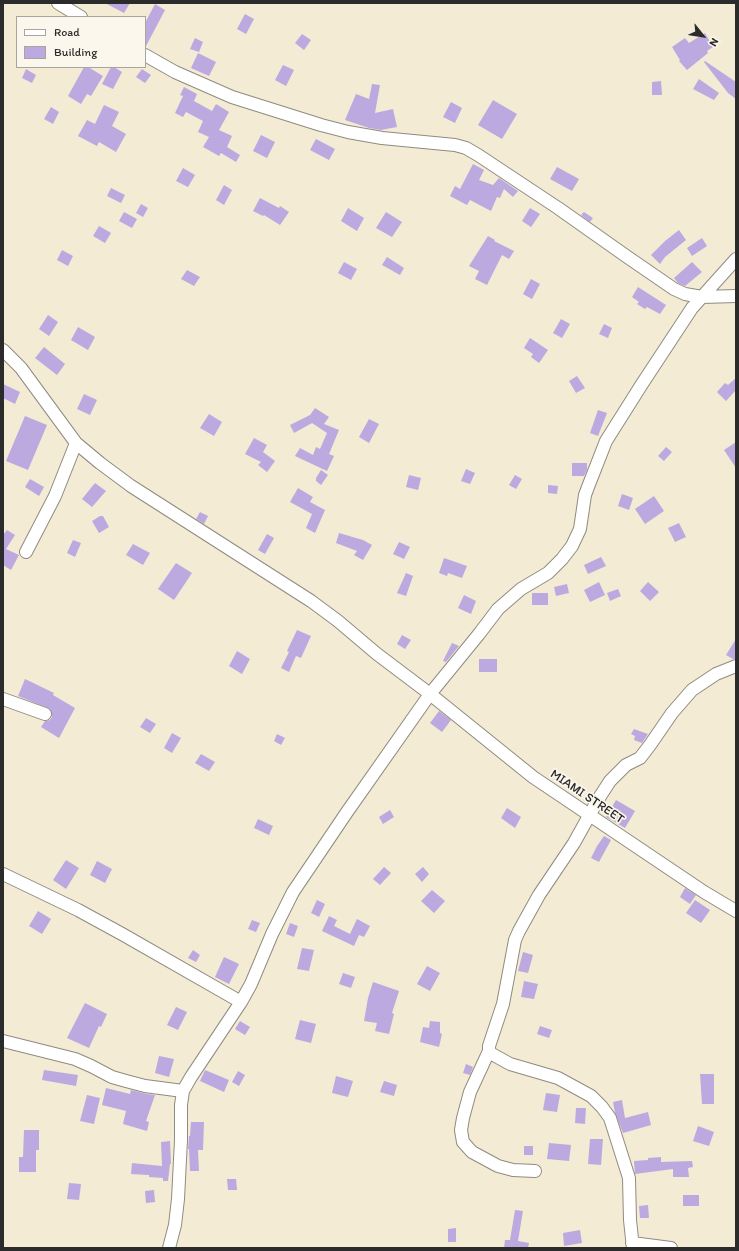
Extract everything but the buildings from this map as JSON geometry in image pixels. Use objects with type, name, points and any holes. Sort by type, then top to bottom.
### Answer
[{"type":"street","points":[[58,3],[79,16]]},
{"type":"street","points":[[146,57],[175,72],[232,97],[321,125],[348,132],[382,138],[455,145],[466,148],[558,208],[674,289],[685,294],[702,298],[736,296]]},
{"type":"street","points":[[169,1248],[175,1225],[178,1199],[181,1105],[183,1091],[191,1076],[241,1002],[258,970],[282,913],[297,886],[430,694],[498,609],[521,589],[548,573],[572,546],[580,529],[585,495],[606,441],[679,326],[692,308],[736,259]]},
{"type":"street","name":"MIAMI STREET","points":[[3,350],[21,368],[76,443],[100,463],[131,486],[311,601],[533,777],[704,892],[736,911]]},
{"type":"street","points":[[26,552],[55,496],[76,443]]},
{"type":"street","points":[[535,1171],[513,1170],[498,1166],[472,1152],[463,1142],[461,1130],[462,1118],[470,1092],[489,1051],[489,1046],[504,1004],[515,940],[539,895],[574,843],[589,814],[610,781],[626,765],[640,758],[672,713],[692,690],[716,674],[736,666]]},
{"type":"street","points":[[3,699],[45,714]]},
{"type":"street","points":[[3,874],[116,930],[241,1002]]},
{"type":"street","points":[[3,1041],[75,1060],[126,1081],[145,1086],[183,1091]]},
{"type":"street","points":[[489,1051],[510,1064],[558,1078],[591,1096],[602,1107],[610,1118],[629,1178],[632,1246],[672,1248]]}]
